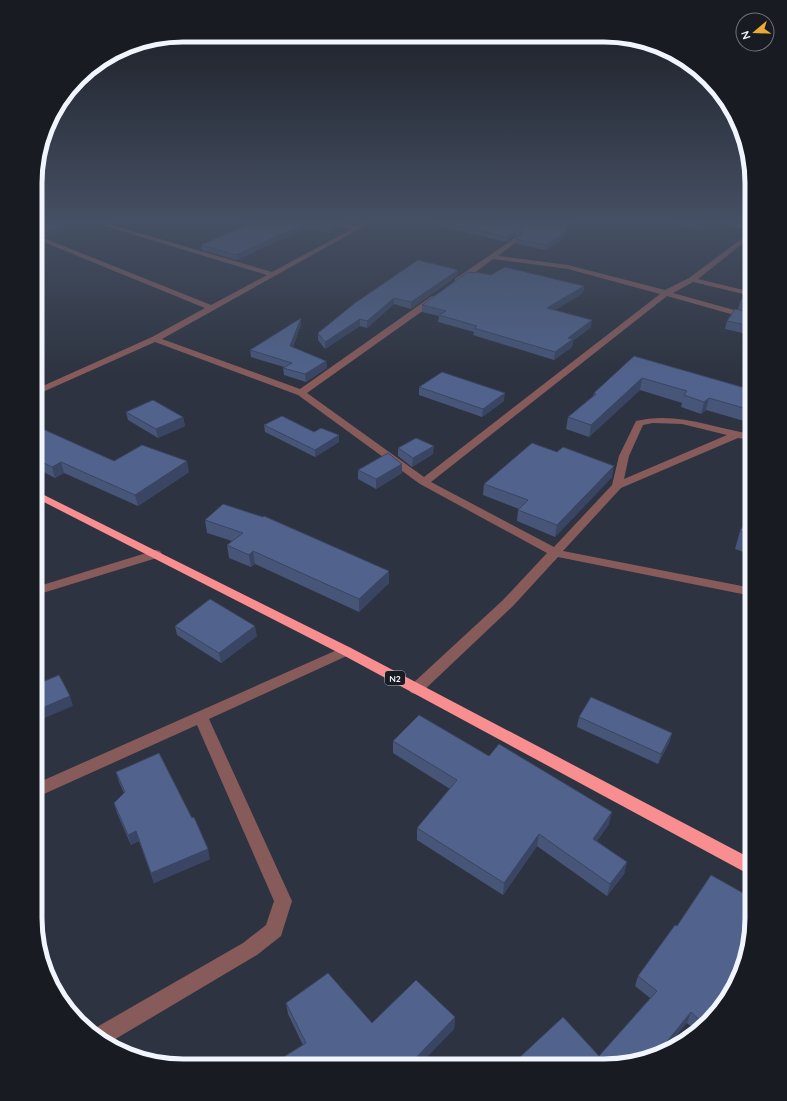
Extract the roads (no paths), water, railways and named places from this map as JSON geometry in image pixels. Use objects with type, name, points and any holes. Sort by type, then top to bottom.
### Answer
[{"type":"highway","name":"N2","points":[[42,497],[346,651],[745,864]]},
{"type":"street","points":[[121,271],[211,308]]},
{"type":"street","points":[[261,271],[273,275]]},
{"type":"street","points":[[42,389],[155,339],[280,271]]},
{"type":"street","points":[[451,286],[472,271]]},
{"type":"street","points":[[585,271],[745,316]]},
{"type":"street","points":[[424,482],[666,293],[692,280],[703,271]]},
{"type":"street","points":[[692,280],[745,292]]},
{"type":"street","points":[[301,393],[439,295]]},
{"type":"street","points":[[155,339],[301,393],[424,482],[479,513],[556,553],[745,591]]},
{"type":"street","points":[[617,486],[624,456],[639,422],[650,419],[664,418],[697,425],[734,436],[745,437]]},
{"type":"street","points":[[416,689],[508,603],[617,486],[734,436]]},
{"type":"street","points":[[42,589],[156,554]]},
{"type":"street","points":[[42,788],[201,718],[346,651]]},
{"type":"street","points":[[103,1034],[250,949],[274,930],[283,902],[201,718]]}]
